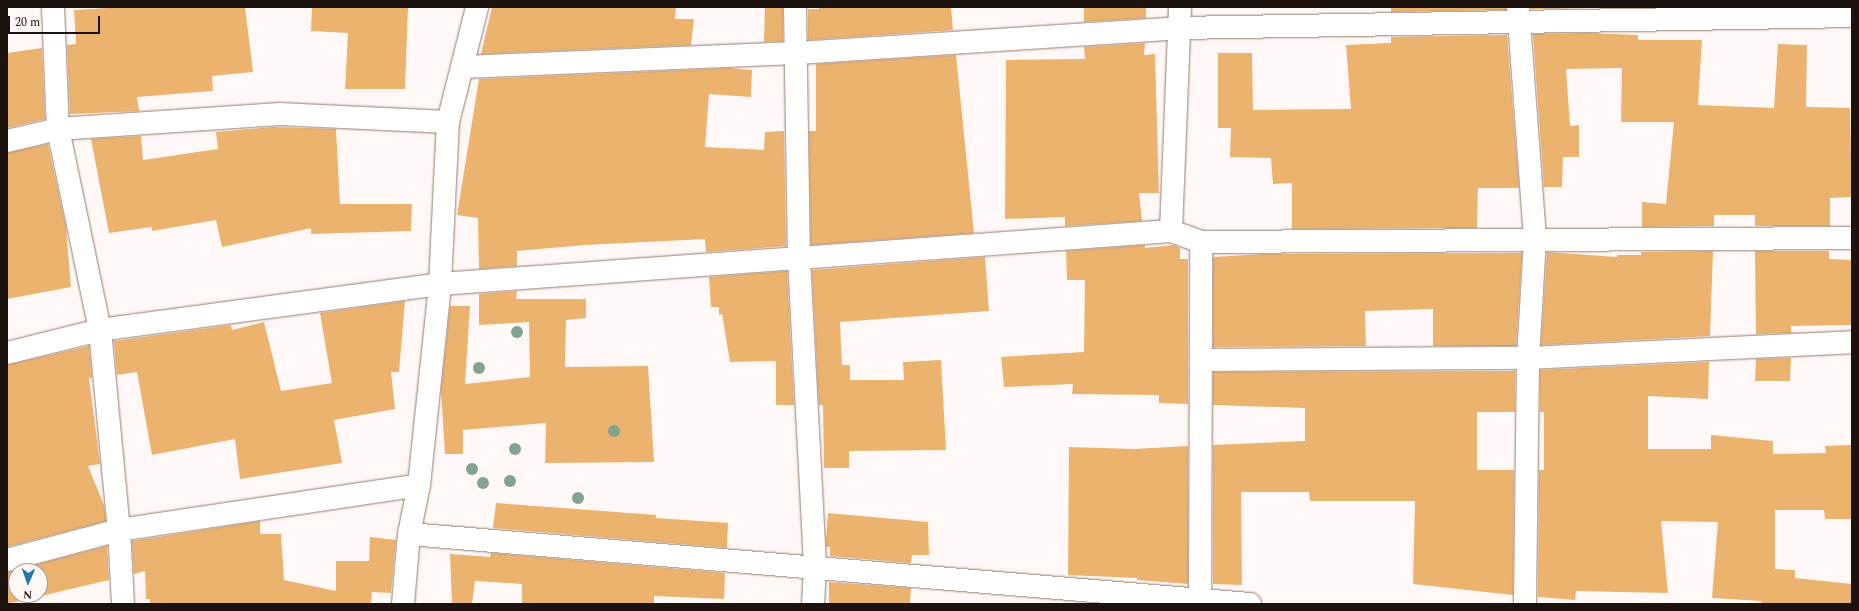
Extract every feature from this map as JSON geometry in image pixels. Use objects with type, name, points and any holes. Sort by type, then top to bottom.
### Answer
[{"type":"street","points":[[53,7],[58,129],[100,330],[119,530],[123,604]]},
{"type":"street","points":[[403,604],[409,534],[419,485],[440,284],[448,122],[477,7]]},
{"type":"street","points":[[795,7],[797,53],[799,259],[815,568],[813,604]]},
{"type":"street","points":[[463,67],[797,53],[1179,18],[1518,14],[1852,16]]},
{"type":"street","points":[[1518,14],[1535,240],[1528,358],[1525,604]]},
{"type":"street","points":[[1171,231],[1179,18]]},
{"type":"street","points":[[7,141],[58,129],[279,114],[448,122]]},
{"type":"street","points":[[7,353],[100,330],[440,284],[1171,231],[1201,242],[1852,238]]},
{"type":"street","points":[[1200,603],[1202,360],[1201,242]]},
{"type":"street","points":[[1202,360],[1528,358],[1852,342]]},
{"type":"street","points":[[7,560],[119,530],[419,485]]},
{"type":"street","points":[[409,534],[815,568],[1200,603],[1250,604]]},
{"type":"building","points":[[124,7],[245,7],[253,72],[212,76],[213,91],[137,97],[139,111],[70,114],[67,45],[76,44],[74,10]]},
{"type":"building","points":[[312,7],[408,7],[405,89],[345,89],[348,33],[311,31]]},
{"type":"building","points":[[492,7],[676,7],[675,19],[694,19],[691,45],[481,54]]},
{"type":"building","points":[[819,7],[951,7],[953,30],[808,40],[808,9],[819,9]]},
{"type":"building","points":[[1084,7],[1146,7],[1146,18],[1084,22]]},
{"type":"building","points":[[1391,7],[1506,7],[1506,10],[1391,12]]},
{"type":"building","points":[[1531,7],[1586,7],[1586,8],[1531,9]]},
{"type":"building","points":[[765,8],[783,8],[783,41],[764,42]]},
{"type":"building","points":[[1587,33],[1638,35],[1638,40],[1702,40],[1698,105],[1774,108],[1778,44],[1807,45],[1806,107],[1850,108],[1852,197],[1830,198],[1830,226],[1755,226],[1755,215],[1714,215],[1714,226],[1642,227],[1642,202],[1666,204],[1674,122],[1621,122],[1622,68],[1566,69],[1570,126],[1579,125],[1579,157],[1563,157],[1562,187],[1544,187],[1533,34]]},
{"type":"building","points":[[1507,35],[1519,188],[1478,188],[1477,228],[1292,229],[1292,183],[1273,184],[1271,158],[1230,157],[1231,128],[1218,128],[1218,53],[1252,53],[1253,110],[1351,109],[1346,45],[1391,43],[1391,37]]},
{"type":"building","points":[[1145,43],[1144,55],[1155,54],[1159,193],[1139,193],[1142,221],[1065,226],[1065,217],[1005,219],[1006,60],[1085,59],[1084,47]]},
{"type":"building","points":[[42,48],[45,119],[7,128],[7,53]]},
{"type":"building","points":[[956,55],[974,233],[811,245],[809,131],[816,131],[816,64]]},
{"type":"building","points":[[730,68],[752,70],[751,97],[709,94],[705,147],[764,150],[765,132],[784,131],[786,246],[706,252],[705,239],[585,245],[517,251],[517,266],[479,269],[478,218],[457,215],[479,79]]},
{"type":"building","points":[[273,127],[336,129],[340,204],[412,204],[411,231],[311,234],[311,228],[222,247],[216,220],[152,231],[152,227],[109,233],[91,139],[141,136],[143,160],[218,149],[216,132]]},
{"type":"building","points":[[48,144],[66,227],[71,287],[7,299],[7,153]]},
{"type":"building","points":[[1145,245],[1145,248],[1174,245],[1180,248],[1180,259],[1188,259],[1188,404],[1159,403],[1159,395],[1072,394],[1073,384],[1004,387],[1001,357],[1084,352],[1085,280],[1067,280],[1066,251]]},
{"type":"building","points":[[1713,251],[1710,336],[1541,345],[1547,252],[1617,257],[1617,255],[1641,255],[1641,252]]},
{"type":"building","points":[[1755,251],[1829,251],[1829,259],[1852,260],[1852,325],[1791,326],[1791,333],[1756,334]]},
{"type":"building","points":[[1522,253],[1516,346],[1433,346],[1433,309],[1365,311],[1366,346],[1213,347],[1213,257],[1264,254]]},
{"type":"building","points":[[985,257],[989,311],[840,322],[842,365],[850,365],[850,380],[904,380],[903,362],[941,360],[946,450],[849,451],[849,468],[824,468],[823,405],[819,405],[812,270]]},
{"type":"building","points":[[787,271],[794,405],[776,405],[776,361],[730,362],[722,314],[719,315],[719,307],[711,307],[709,277]]},
{"type":"building","points":[[517,291],[516,299],[586,299],[586,318],[566,320],[565,367],[648,366],[654,462],[545,463],[546,423],[463,430],[463,454],[445,454],[441,391],[450,306],[470,306],[465,384],[530,377],[529,322],[479,325],[479,294]]},
{"type":"building","points":[[405,301],[399,372],[391,372],[395,409],[334,420],[342,463],[240,479],[235,439],[152,455],[137,372],[117,375],[114,341],[231,325],[232,330],[264,322],[281,391],[332,383],[320,313]]},
{"type":"building","points":[[89,346],[92,378],[89,378],[100,464],[88,466],[104,505],[106,521],[7,547],[7,365]]},
{"type":"building","points":[[1791,358],[1790,381],[1755,381],[1756,359]]},
{"type":"building","points":[[1709,362],[1708,399],[1648,396],[1648,449],[1711,449],[1711,435],[1773,441],[1773,454],[1826,453],[1825,446],[1852,445],[1852,519],[1825,519],[1824,510],[1775,510],[1775,569],[1795,570],[1795,578],[1852,584],[1852,604],[1761,604],[1761,601],[1712,598],[1718,522],[1661,521],[1668,593],[1576,591],[1575,600],[1538,597],[1539,470],[1544,470],[1544,412],[1540,412],[1540,370]]},
{"type":"building","points":[[1515,371],[1515,412],[1477,412],[1477,470],[1514,470],[1513,595],[1413,584],[1415,501],[1310,501],[1309,492],[1241,492],[1242,585],[1213,584],[1213,445],[1305,441],[1305,408],[1213,405],[1213,372]]},
{"type":"building","points":[[1188,446],[1188,584],[1137,580],[1137,578],[1068,575],[1069,447],[1134,449]]},
{"type":"building","points":[[496,503],[656,515],[656,518],[728,523],[727,548],[493,528]]},
{"type":"building","points":[[828,513],[928,522],[929,555],[912,555],[911,563],[830,556],[830,547],[826,547]]},
{"type":"building","points":[[260,521],[260,534],[281,534],[284,580],[336,591],[336,561],[369,561],[370,537],[396,540],[391,593],[372,592],[371,604],[150,604],[150,599],[146,599],[145,571],[134,574],[132,541]]},
{"type":"building","points":[[107,546],[109,580],[48,594],[48,563],[42,563]]},
{"type":"building","points":[[491,553],[725,573],[724,599],[654,596],[654,604],[522,604],[522,584],[475,581],[472,604],[452,604],[450,554],[490,557]]},
{"type":"building","points":[[8,572],[8,603],[11,603],[7,604]]},
{"type":"building","points":[[829,582],[911,588],[910,604],[829,604]]}]
